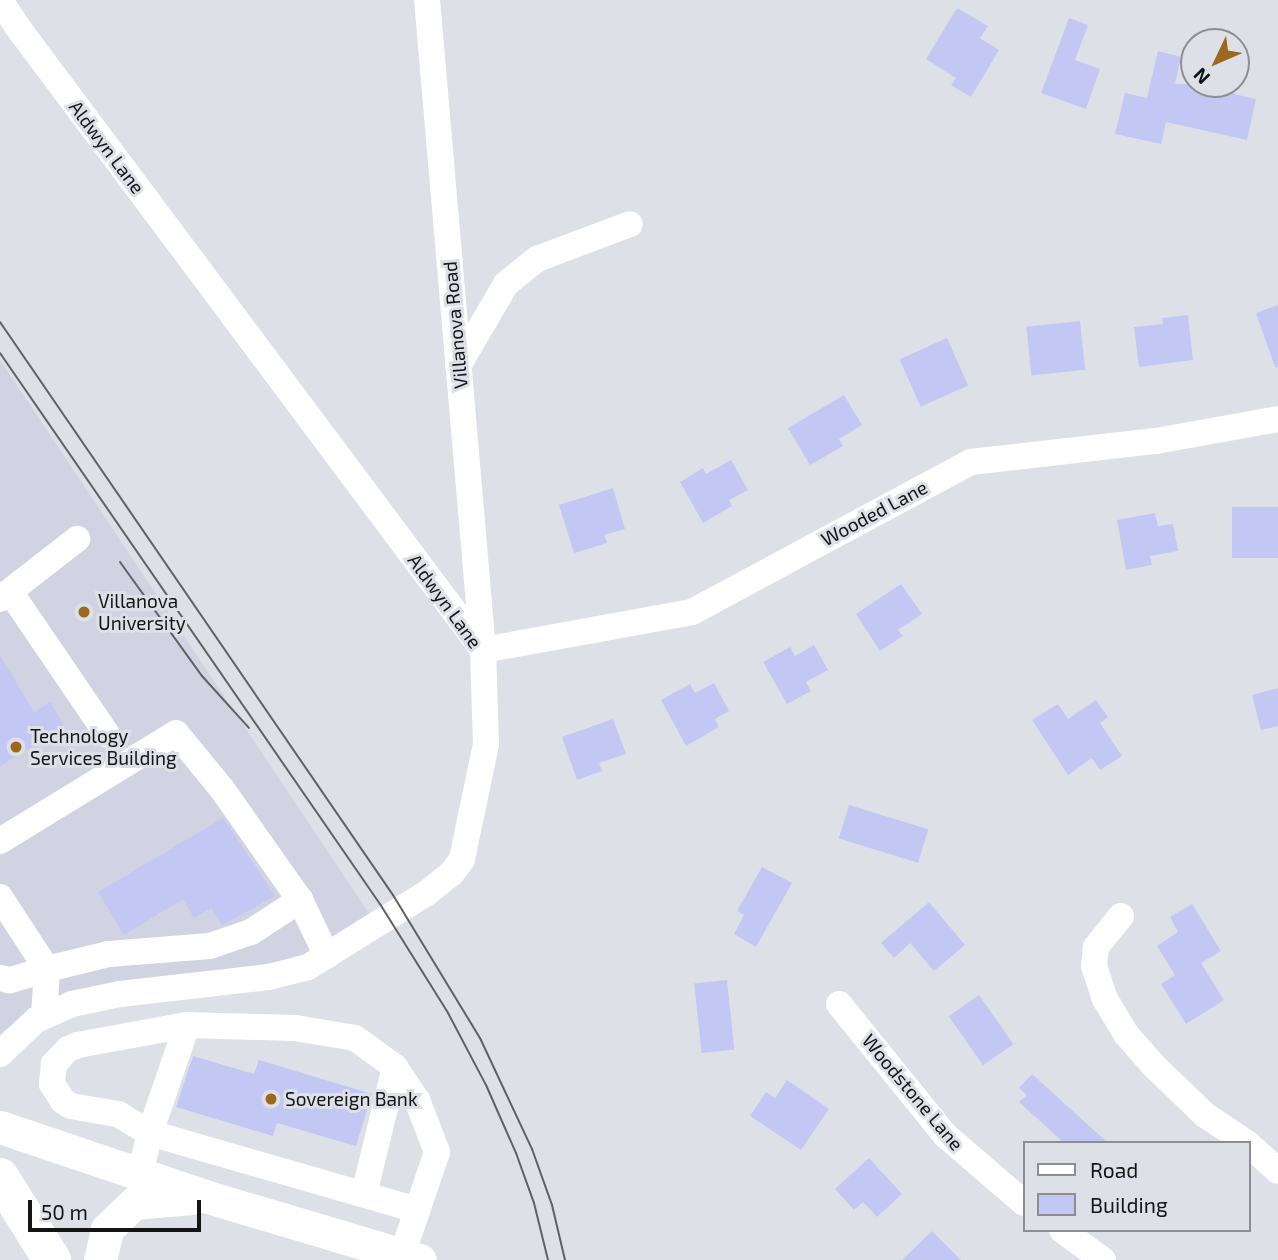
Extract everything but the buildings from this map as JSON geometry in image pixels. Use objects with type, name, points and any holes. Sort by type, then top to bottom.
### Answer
[{"type":"highway","points":[[0,1177],[52,1260]]},
{"type":"main road","points":[[0,1127],[208,1197],[411,1257]]},
{"type":"main road","points":[[100,1260],[101,1245],[107,1229],[134,1203],[208,1197]]},
{"type":"street","name":"Aldwyn Lane","points":[[0,1055],[44,1016],[72,1004],[111,996],[269,977],[309,967],[427,893],[452,873],[462,859],[486,744],[483,650],[24,36],[1,0]]},
{"type":"street","name":"Villanova Road","points":[[427,0],[483,650]]},
{"type":"street","points":[[458,366],[506,284],[537,259],[630,224]]},
{"type":"street","name":"Wooded Lane","points":[[483,650],[692,612],[971,462],[1156,441],[1278,419]]},
{"type":"street","points":[[77,539],[5,596],[107,734]]},
{"type":"street","points":[[0,841],[176,733],[222,789],[300,901],[327,956]]},
{"type":"street","points":[[0,897],[47,969],[44,1016]]},
{"type":"street","points":[[0,978],[10,980],[109,954],[210,946],[251,932],[300,901]]},
{"type":"street","points":[[1121,916],[1096,947],[1094,966],[1105,999],[1126,1034],[1153,1065],[1205,1115],[1244,1141]]},
{"type":"street","name":"Woodstone Lane","points":[[839,1004],[945,1135],[1023,1202]]},
{"type":"street","points":[[140,1174],[150,1133],[187,1025]]},
{"type":"street","points":[[411,1257],[417,1210],[437,1152],[418,1100],[395,1067],[355,1038],[322,1031],[187,1025],[78,1045],[60,1055],[54,1064],[52,1084],[62,1101],[81,1109],[118,1114],[150,1133],[417,1210]]},
{"type":"street","points":[[363,1195],[395,1067]]},
{"type":"street","points":[[1250,1146],[1278,1171]]},
{"type":"street","points":[[1065,1232],[1103,1260]]},
{"type":"shaded area","name":"Villanova University","points":[[0,360],[371,916],[313,952],[285,961],[72,990],[35,1007],[0,1034]]},
{"type":"tram line","points":[[0,322],[393,895],[480,1038],[532,1149],[552,1205],[565,1260]]},
{"type":"tram line","points":[[0,353],[380,904],[448,1013],[486,1085],[516,1153],[534,1203],[548,1260]]},
{"type":"tram line","points":[[120,562],[202,676],[249,728]]},
{"type":"place","name":"Villanova University","points":[[84,612]]},
{"type":"place","name":"Technology Services Building","points":[[16,747]]},
{"type":"place","name":"Sovereign Bank","points":[[271,1099]]}]
